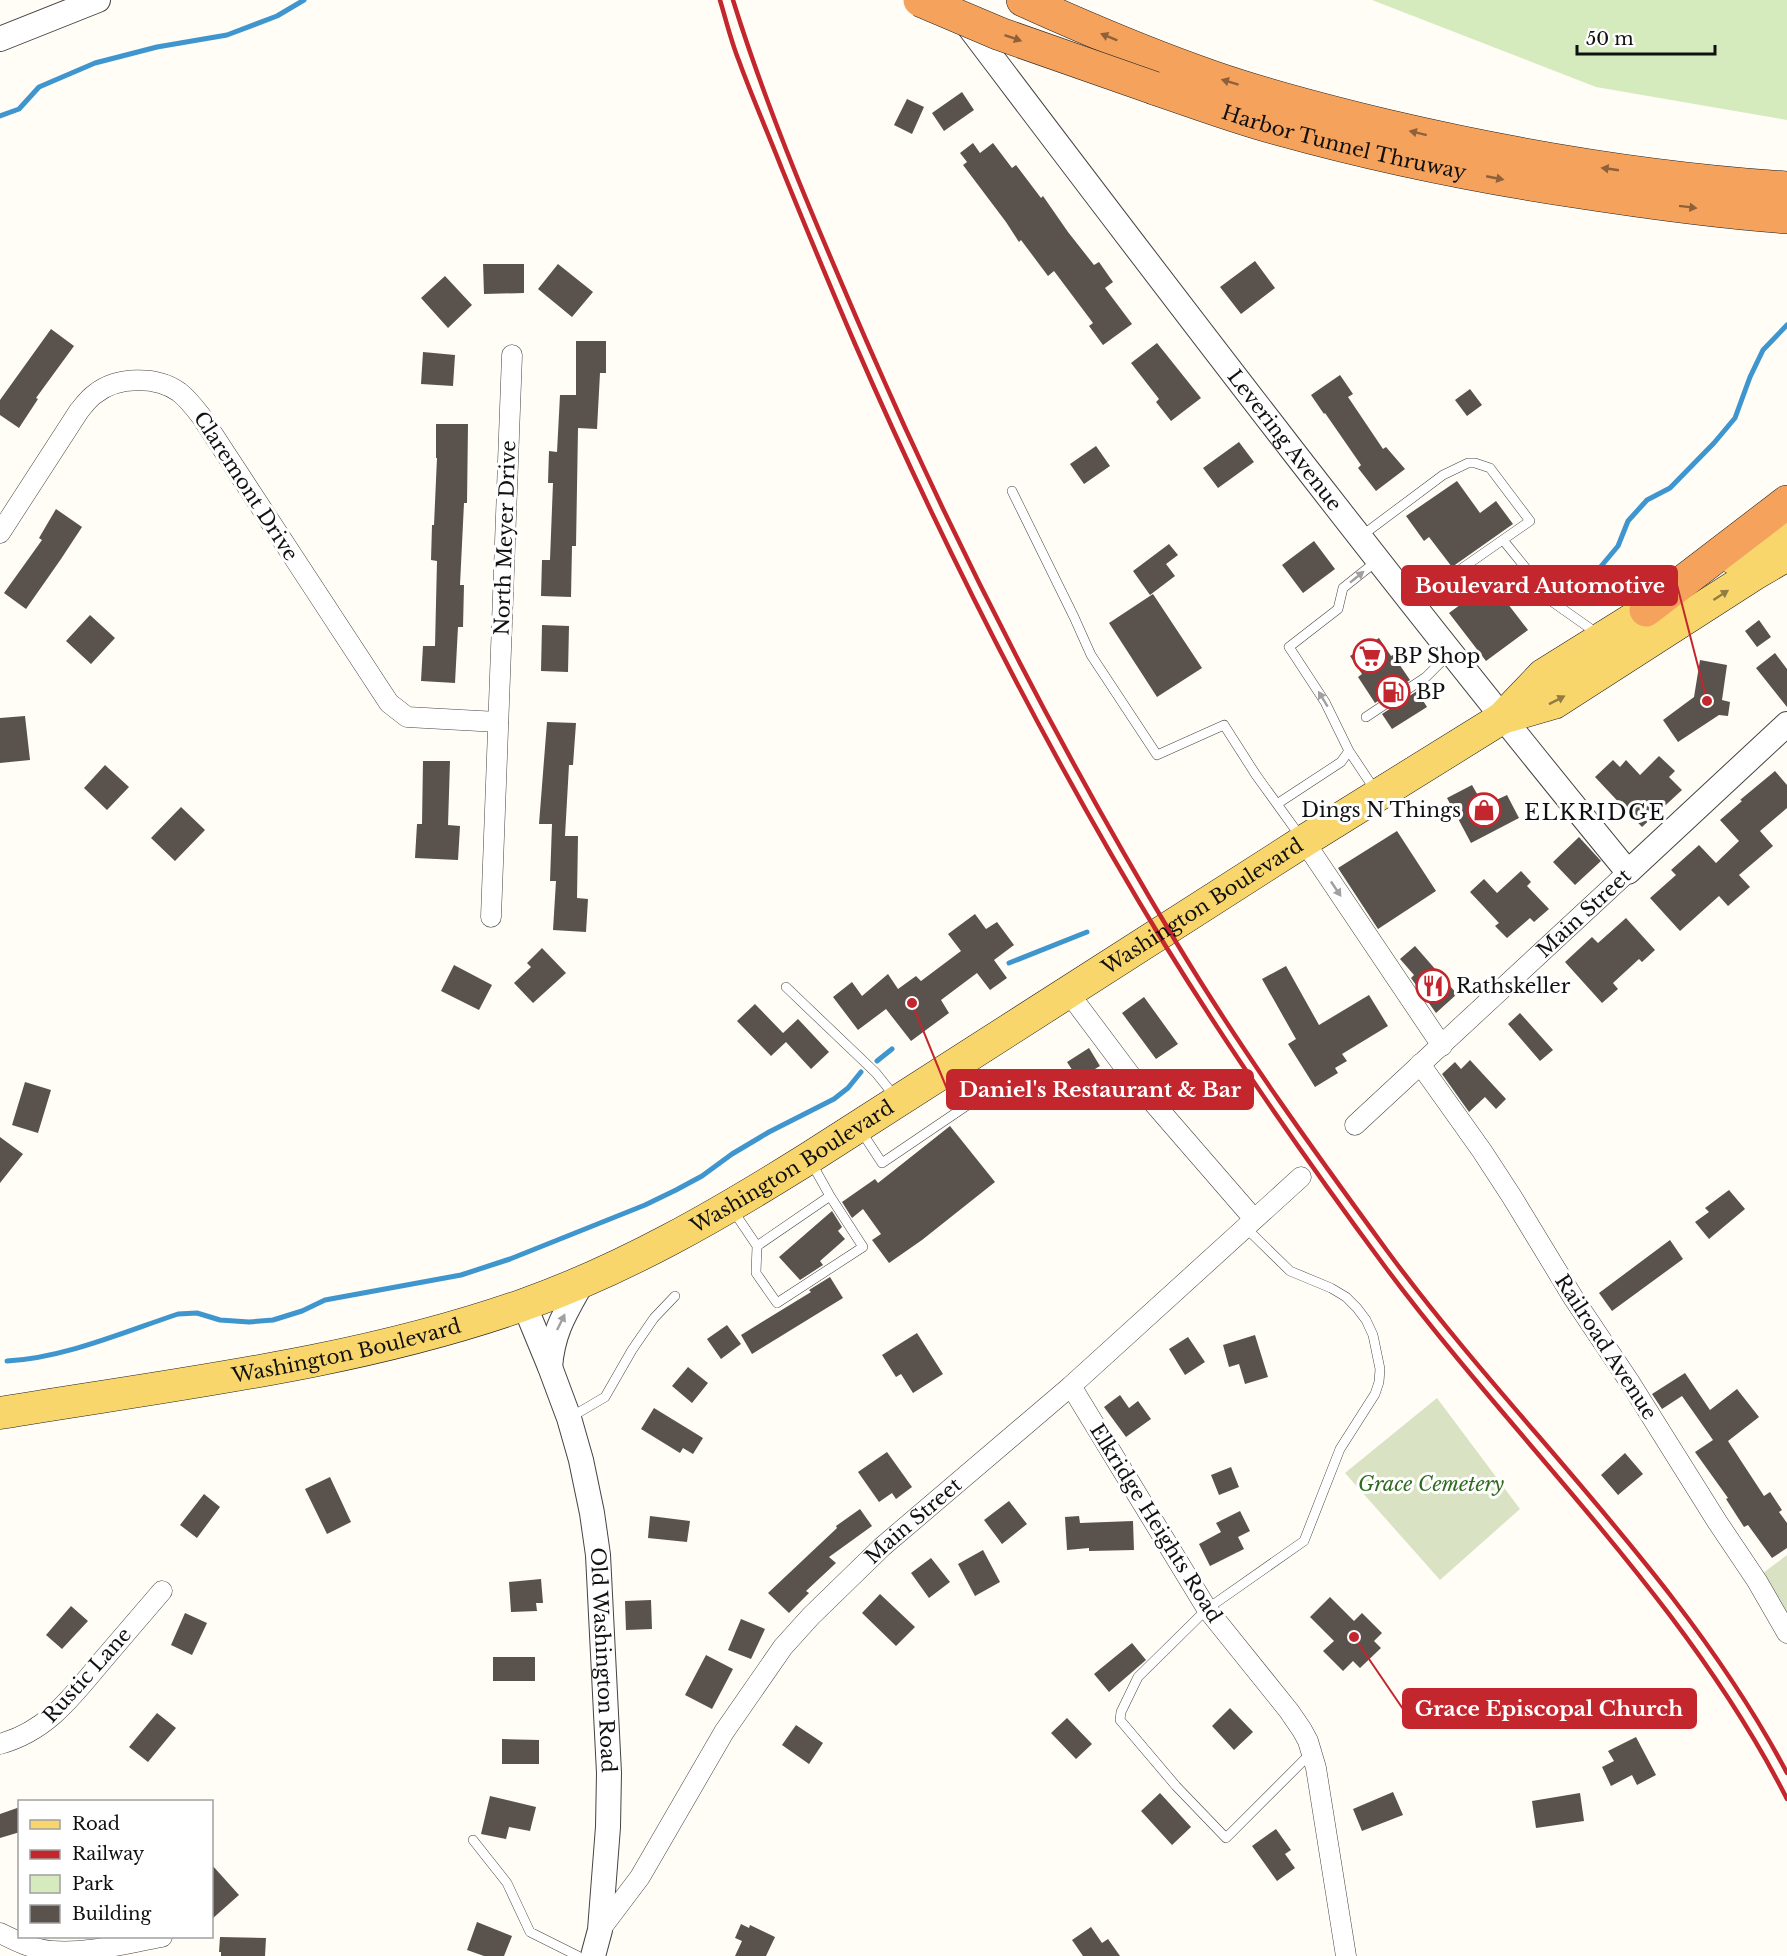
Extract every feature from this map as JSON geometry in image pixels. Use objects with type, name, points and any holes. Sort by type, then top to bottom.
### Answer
[{"type":"highway","name":"Harbor Tunnel Thruway","points":[[920,0],[1000,34],[1159,73],[1213,77],[1345,116],[1445,140],[1562,162],[1730,184],[1787,188]]},
{"type":"highway","name":"Harbor Tunnel Thruway","points":[[1023,0],[1065,19],[1159,73],[1278,129],[1391,157],[1520,183],[1627,200],[1738,214],[1787,217]]},
{"type":"highway","points":[[1646,610],[1787,502]]},
{"type":"main road","name":"Washington Boulevard","points":[[0,1413],[374,1349],[431,1334],[524,1304],[584,1281],[660,1245],[731,1207],[1304,841],[1502,718],[1543,675],[1787,526]]},
{"type":"main road","name":"Washington Boulevard","points":[[1502,718],[1554,703],[1787,555]]},
{"type":"street","points":[[0,39],[98,0]]},
{"type":"street","name":"Levering Avenue","points":[[949,0],[1450,653],[1628,872]]},
{"type":"street","name":"North Meyer Drive","points":[[491,917],[512,355]]},
{"type":"street","name":"Claremont Drive","points":[[0,533],[80,411],[95,394],[112,385],[128,381],[165,384],[190,401],[201,416],[389,704],[407,717],[498,722]]},
{"type":"street","name":"Main Street","points":[[1355,1125],[1787,724]]},
{"type":"street","points":[[1304,841],[1442,1046]]},
{"type":"street","points":[[1068,992],[1137,1084],[1250,1223]]},
{"type":"street","name":"Railroad Avenue","points":[[1420,1064],[1512,1197],[1574,1299],[1757,1581],[1787,1633]]},
{"type":"street","name":"Main Street","points":[[600,1930],[640,1876],[724,1732],[790,1640],[811,1616],[882,1547],[1071,1386],[1301,1177]]},
{"type":"street","name":"Old Washington Road","points":[[550,1367],[552,1345],[559,1324],[584,1281]]},
{"type":"street","name":"Old Washington Road","points":[[524,1304],[569,1418],[581,1460],[598,1555],[609,1773],[600,1930],[593,1956]]},
{"type":"street","name":"Elkridge Heights Road","points":[[1071,1386],[1207,1609],[1289,1711],[1308,1740],[1318,1779],[1346,1956]]},
{"type":"street","name":"Rustic Lane","points":[[0,1744],[38,1728],[60,1710],[162,1591]]},
{"type":"street","points":[[0,1933],[22,1944],[51,1951],[78,1951],[156,1938]]},
{"type":"lane","points":[[1360,537],[1443,475],[1468,463],[1490,468],[1530,521],[1412,603]]},
{"type":"lane","points":[[1012,491],[1091,655],[1157,755],[1224,725],[1304,841]]},
{"type":"lane","points":[[1503,540],[1554,603],[1603,637]]},
{"type":"lane","points":[[1378,560],[1343,588],[1338,609],[1289,647],[1325,702],[1349,751],[1378,795]]},
{"type":"lane","points":[[1366,717],[1426,677],[1450,653]]},
{"type":"lane","points":[[1277,804],[1341,762],[1349,751]]},
{"type":"lane","points":[[786,987],[876,1073],[898,1101]]},
{"type":"lane","points":[[858,1127],[882,1163],[969,1104],[946,1070]]},
{"type":"lane","points":[[731,1207],[757,1246],[756,1273],[777,1303],[862,1247],[809,1158]]},
{"type":"lane","points":[[757,1246],[830,1196]]},
{"type":"lane","points":[[1250,1223],[1290,1271],[1331,1288],[1346,1297],[1357,1308],[1366,1320],[1372,1335],[1380,1369],[1379,1382],[1375,1394],[1340,1449],[1304,1541],[1207,1609],[1138,1677],[1121,1712],[1120,1720],[1176,1786],[1226,1838],[1312,1752]]},
{"type":"lane","points":[[569,1418],[604,1397],[654,1318],[675,1296]]},
{"type":"lane","points":[[473,1840],[507,1883],[530,1932],[578,1956]]},
{"type":"green space","points":[[1372,0],[1787,0],[1787,120],[1596,87]]},
{"type":"green space","name":"Grace Cemetery","points":[[1437,1398],[1520,1509],[1440,1580],[1345,1473]]},
{"type":"green space","points":[[1787,1555],[1787,1615],[1763,1573]]},
{"type":"building","points":[[962,92],[974,110],[944,131],[932,113]]},
{"type":"building","points":[[907,99],[924,107],[912,134],[894,125]]},
{"type":"building","points":[[973,143],[980,153],[993,143],[1012,168],[1016,165],[1041,198],[1043,196],[1094,265],[1099,262],[1113,282],[1105,288],[1132,324],[1103,345],[1089,326],[1093,323],[1054,271],[1048,276],[1021,240],[1019,242],[963,165],[967,162],[960,153]]},
{"type":"building","points":[[1255,261],[1275,288],[1241,314],[1220,287]]},
{"type":"building","points":[[483,264],[524,264],[524,293],[484,294]]},
{"type":"building","points":[[558,264],[593,292],[572,317],[538,289]]},
{"type":"building","points":[[445,276],[472,305],[448,328],[421,298]]},
{"type":"building","points":[[51,329],[74,346],[36,398],[38,399],[19,428],[0,415],[0,400]]},
{"type":"building","points":[[576,341],[606,341],[606,373],[600,373],[597,429],[578,428],[576,546],[572,546],[571,597],[541,596],[542,560],[550,560],[553,483],[548,483],[549,451],[557,452],[560,395],[576,395]]},
{"type":"building","points":[[1157,343],[1201,398],[1171,421],[1156,402],[1159,399],[1131,363]]},
{"type":"building","points":[[423,352],[455,355],[453,386],[421,384]]},
{"type":"building","points":[[1340,375],[1353,394],[1348,397],[1383,449],[1386,447],[1405,469],[1376,491],[1358,468],[1361,465],[1311,395]]},
{"type":"building","points":[[1470,389],[1482,405],[1467,416],[1455,400]]},
{"type":"building","points":[[436,424],[468,424],[467,503],[464,503],[460,585],[464,585],[463,627],[458,627],[455,683],[421,681],[423,646],[435,646],[437,561],[431,560],[437,458]]},
{"type":"building","points":[[1239,442],[1254,462],[1218,488],[1203,468]]},
{"type":"building","points":[[1096,446],[1110,466],[1084,484],[1070,464]]},
{"type":"building","points":[[1457,481],[1480,513],[1496,501],[1513,524],[1452,567],[1429,537],[1424,541],[1406,516]]},
{"type":"building","points":[[56,509],[82,527],[26,609],[4,593],[42,540],[39,538]]},
{"type":"building","points":[[1314,541],[1335,569],[1303,593],[1282,565]]},
{"type":"building","points":[[1169,544],[1178,555],[1166,564],[1175,576],[1150,595],[1133,571]]},
{"type":"building","points":[[1491,582],[1528,630],[1486,661],[1449,613]]},
{"type":"building","points":[[1153,594],[1202,668],[1157,697],[1109,623]]},
{"type":"building","points":[[90,615],[115,638],[91,664],[66,641]]},
{"type":"building","points":[[1759,620],[1771,637],[1757,647],[1745,631]]},
{"type":"building","points":[[542,625],[569,626],[568,672],[541,671]]},
{"type":"building","points":[[1379,638],[1410,680],[1375,703],[1358,677],[1362,674],[1350,656]]},
{"type":"building","points":[[1775,653],[1787,669],[1787,707],[1756,668]]},
{"type":"building","points":[[1700,660],[1727,665],[1722,700],[1730,702],[1728,716],[1719,715],[1678,742],[1663,720],[1694,697]]},
{"type":"building","points":[[1417,691],[1427,707],[1392,729],[1382,714]]},
{"type":"building","points":[[25,716],[30,760],[0,763],[0,718]]},
{"type":"building","points":[[547,722],[576,723],[573,765],[569,765],[565,836],[578,836],[577,898],[588,899],[586,932],[553,930],[556,881],[550,881],[552,824],[539,824]]},
{"type":"building","points":[[1659,756],[1675,771],[1669,777],[1682,790],[1642,827],[1595,777],[1613,760],[1620,767],[1626,760],[1640,775]]},
{"type":"building","points":[[423,761],[450,761],[448,825],[460,826],[458,860],[415,858],[417,824],[422,824]]},
{"type":"building","points":[[105,765],[129,787],[107,810],[84,788]]},
{"type":"building","points":[[1775,771],[1787,785],[1787,808],[1760,831],[1773,846],[1739,875],[1750,887],[1728,906],[1719,896],[1680,931],[1650,898],[1676,875],[1671,870],[1699,845],[1716,863],[1739,841],[1720,820]]},
{"type":"building","name":"Dings N Things","points":[[1472,785],[1480,799],[1490,794],[1494,801],[1507,795],[1519,818],[1471,843],[1447,798]]},
{"type":"building","points":[[181,807],[205,830],[175,861],[151,838]]},
{"type":"building","points":[[1397,831],[1436,891],[1378,929],[1338,868]]},
{"type":"building","points":[[1579,837],[1601,861],[1575,885],[1553,862]]},
{"type":"building","points":[[1521,871],[1531,882],[1527,886],[1549,909],[1534,922],[1530,918],[1507,938],[1495,926],[1499,923],[1470,892],[1484,879],[1497,893]]},
{"type":"building","points":[[975,914],[986,929],[997,922],[1014,945],[994,960],[1007,978],[990,990],[977,973],[941,1000],[949,1013],[911,1041],[886,1009],[858,1030],[833,997],[852,982],[862,996],[888,974],[898,989],[916,976],[921,981],[961,951],[948,934]]},
{"type":"building","points":[[1626,918],[1655,950],[1642,962],[1639,959],[1613,983],[1618,989],[1602,1003],[1565,962],[1592,937],[1598,943]]},
{"type":"building","name":"Rathskeller","points":[[1415,946],[1457,994],[1436,1013],[1411,978],[1414,975],[1400,959]]},
{"type":"building","points":[[542,948],[566,973],[533,1003],[514,983],[531,967],[527,963]]},
{"type":"building","points":[[454,965],[492,985],[479,1010],[441,991]]},
{"type":"building","points":[[1286,966],[1319,1025],[1369,995],[1388,1026],[1342,1054],[1347,1061],[1335,1068],[1338,1073],[1315,1087],[1288,1044],[1296,1039],[1262,979]]},
{"type":"building","points":[[1144,997],[1178,1044],[1156,1059],[1122,1013]]},
{"type":"building","points":[[755,1004],[783,1033],[798,1019],[829,1052],[811,1069],[786,1042],[771,1056],[737,1021]]},
{"type":"building","points":[[1520,1013],[1553,1050],[1540,1061],[1508,1024]]},
{"type":"building","points":[[1089,1048],[1100,1066],[1078,1079],[1067,1062]]},
{"type":"building","points":[[1470,1060],[1506,1099],[1496,1109],[1485,1097],[1469,1112],[1442,1074],[1455,1062],[1461,1069]]},
{"type":"building","points":[[25,1082],[51,1090],[38,1133],[12,1125]]},
{"type":"building","points":[[950,1126],[995,1182],[889,1263],[872,1240],[881,1234],[863,1209],[852,1218],[842,1202],[875,1179],[878,1183]]},
{"type":"building","points":[[0,1137],[23,1154],[0,1183]]},
{"type":"building","points":[[1729,1190],[1745,1209],[1709,1239],[1695,1222],[1709,1212],[1705,1208]]},
{"type":"building","points":[[832,1211],[842,1227],[838,1231],[845,1239],[820,1261],[823,1265],[800,1280],[779,1257]]},
{"type":"building","points":[[1670,1240],[1683,1259],[1612,1311],[1599,1293]]},
{"type":"building","points":[[830,1277],[843,1298],[752,1354],[741,1335],[811,1292],[809,1290]]},
{"type":"building","points":[[727,1325],[741,1344],[721,1359],[707,1339]]},
{"type":"building","points":[[917,1333],[943,1374],[913,1393],[901,1374],[896,1377],[882,1355]]},
{"type":"building","points":[[1255,1335],[1268,1377],[1245,1384],[1239,1364],[1229,1367],[1223,1345]]},
{"type":"building","points":[[1188,1337],[1205,1362],[1185,1375],[1169,1349]]},
{"type":"building","points":[[688,1367],[708,1383],[692,1403],[672,1386]]},
{"type":"building","points":[[1685,1373],[1710,1410],[1737,1389],[1759,1417],[1728,1441],[1764,1496],[1770,1492],[1782,1510],[1779,1512],[1787,1523],[1787,1548],[1772,1558],[1748,1525],[1744,1527],[1726,1499],[1728,1498],[1695,1452],[1713,1440],[1682,1396],[1662,1409],[1652,1394]]},
{"type":"building","points":[[1120,1395],[1129,1408],[1138,1401],[1151,1419],[1126,1437],[1104,1407]]},
{"type":"building","points":[[654,1408],[703,1438],[693,1454],[683,1448],[680,1453],[641,1429]]},
{"type":"building","points":[[887,1452],[912,1487],[896,1499],[892,1493],[879,1502],[858,1472]]},
{"type":"building","points":[[1625,1453],[1643,1474],[1618,1495],[1601,1475]]},
{"type":"building","points":[[1231,1467],[1239,1487],[1219,1495],[1211,1475]]},
{"type":"building","points":[[330,1477],[351,1522],[327,1534],[305,1489]]},
{"type":"building","points":[[204,1494],[220,1507],[197,1538],[180,1525]]},
{"type":"building","points":[[1009,1501],[1027,1524],[1002,1544],[984,1520]]},
{"type":"building","points":[[860,1509],[872,1526],[829,1557],[836,1563],[806,1591],[809,1593],[789,1613],[768,1593],[837,1528],[836,1526]]},
{"type":"building","points":[[1240,1511],[1250,1531],[1238,1537],[1244,1549],[1210,1566],[1199,1544],[1221,1532],[1216,1523]]},
{"type":"building","points":[[650,1516],[690,1521],[687,1542],[648,1538]]},
{"type":"building","points":[[1079,1516],[1080,1523],[1133,1521],[1134,1550],[1089,1551],[1089,1548],[1067,1550],[1065,1517]]},
{"type":"building","points":[[983,1550],[1000,1582],[975,1596],[958,1564]]},
{"type":"building","points":[[931,1558],[950,1582],[929,1598],[911,1573]]},
{"type":"building","points":[[541,1579],[543,1603],[536,1603],[537,1611],[511,1612],[509,1582]]},
{"type":"building","points":[[880,1594],[915,1627],[896,1646],[862,1613]]},
{"type":"building","points":[[1330,1597],[1354,1621],[1362,1613],[1382,1633],[1374,1641],[1381,1648],[1360,1668],[1353,1661],[1343,1671],[1323,1651],[1334,1641],[1310,1617]]},
{"type":"building","points":[[651,1600],[652,1629],[626,1630],[625,1601]]},
{"type":"building","points":[[71,1606],[88,1621],[62,1649],[46,1635]]},
{"type":"building","points":[[185,1613],[207,1623],[192,1655],[171,1645]]},
{"type":"building","points":[[741,1619],[765,1629],[751,1659],[728,1650]]},
{"type":"building","points":[[1132,1643],[1146,1660],[1109,1692],[1094,1674]]},
{"type":"building","points":[[706,1655],[733,1669],[712,1709],[685,1695]]},
{"type":"building","points":[[493,1657],[535,1657],[535,1681],[493,1681]]},
{"type":"building","points":[[1230,1708],[1253,1732],[1234,1750],[1212,1726]]},
{"type":"building","points":[[157,1713],[176,1728],[148,1762],[129,1747]]},
{"type":"building","points":[[1067,1718],[1092,1744],[1076,1759],[1051,1733]]},
{"type":"building","points":[[796,1725],[823,1743],[809,1764],[782,1745]]},
{"type":"building","points":[[1636,1737],[1656,1775],[1637,1785],[1632,1775],[1611,1786],[1602,1767],[1614,1761],[1608,1751]]},
{"type":"building","points":[[502,1739],[539,1740],[539,1764],[502,1764]]},
{"type":"building","points":[[1393,1792],[1403,1815],[1362,1831],[1353,1809]]},
{"type":"building","points":[[1160,1793],[1191,1827],[1172,1845],[1141,1811]]},
{"type":"building","points":[[1580,1793],[1584,1821],[1536,1828],[1532,1801]]},
{"type":"building","points":[[490,1796],[536,1807],[530,1831],[509,1827],[506,1839],[481,1834]]},
{"type":"building","points":[[18,1808],[18,1833],[0,1838],[0,1814]]},
{"type":"building","points":[[1276,1829],[1291,1850],[1285,1854],[1295,1868],[1277,1881],[1252,1846]]},
{"type":"building","points":[[213,1866],[239,1895],[213,1918]]},
{"type":"building","points":[[477,1922],[512,1936],[504,1956],[484,1956],[467,1950]]},
{"type":"building","points":[[741,1924],[749,1928],[750,1925],[775,1937],[766,1956],[735,1956],[742,1941],[735,1938]]},
{"type":"building","points":[[1091,1927],[1102,1943],[1108,1939],[1120,1956],[1083,1956],[1072,1940]]},
{"type":"building","points":[[220,1937],[266,1938],[265,1956],[221,1956]]},
{"type":"waterway","points":[[0,116],[19,109],[39,87],[95,63],[157,47],[227,35],[277,16],[304,0]]},
{"type":"waterway","points":[[1577,595],[1618,546],[1628,521],[1647,500],[1670,488],[1735,418],[1763,350],[1787,325]]},
{"type":"waterway","points":[[1009,963],[1087,932]]},
{"type":"waterway","points":[[877,1061],[892,1049]]},
{"type":"waterway","points":[[7,1361],[72,1350],[178,1314],[197,1313],[220,1320],[249,1322],[273,1320],[302,1311],[325,1300],[461,1275],[510,1259],[645,1205],[676,1190],[702,1176],[732,1154],[769,1132],[834,1099],[848,1088],[861,1072]]},
{"type":"railway","points":[[720,0],[755,102],[827,279],[889,421],[1000,650],[1122,873],[1165,945],[1272,1110],[1386,1268],[1437,1334],[1651,1590],[1700,1657],[1746,1726],[1787,1799]]},
{"type":"railway","points":[[733,0],[762,86],[812,214],[936,494],[1011,646],[1091,796],[1176,942],[1252,1061],[1388,1252],[1438,1317],[1650,1569],[1746,1702],[1787,1773]]},
{"type":"place","name":"BP Shop","points":[[1370,656]]},
{"type":"place","name":"BP","points":[[1393,692]]},
{"type":"place","name":"Boulevard Automotive","points":[[1707,701]]},
{"type":"place","name":"Dings N Things","points":[[1484,810]]},
{"type":"place","name":"Rathskeller","points":[[1433,986]]},
{"type":"place","name":"Daniel's Restaurant & Bar","points":[[912,1003]]},
{"type":"place","name":"Grace Episcopal Church","points":[[1354,1637]]},
{"type":"district","name":"ELKRIDGE","points":[[1595,812]]}]
